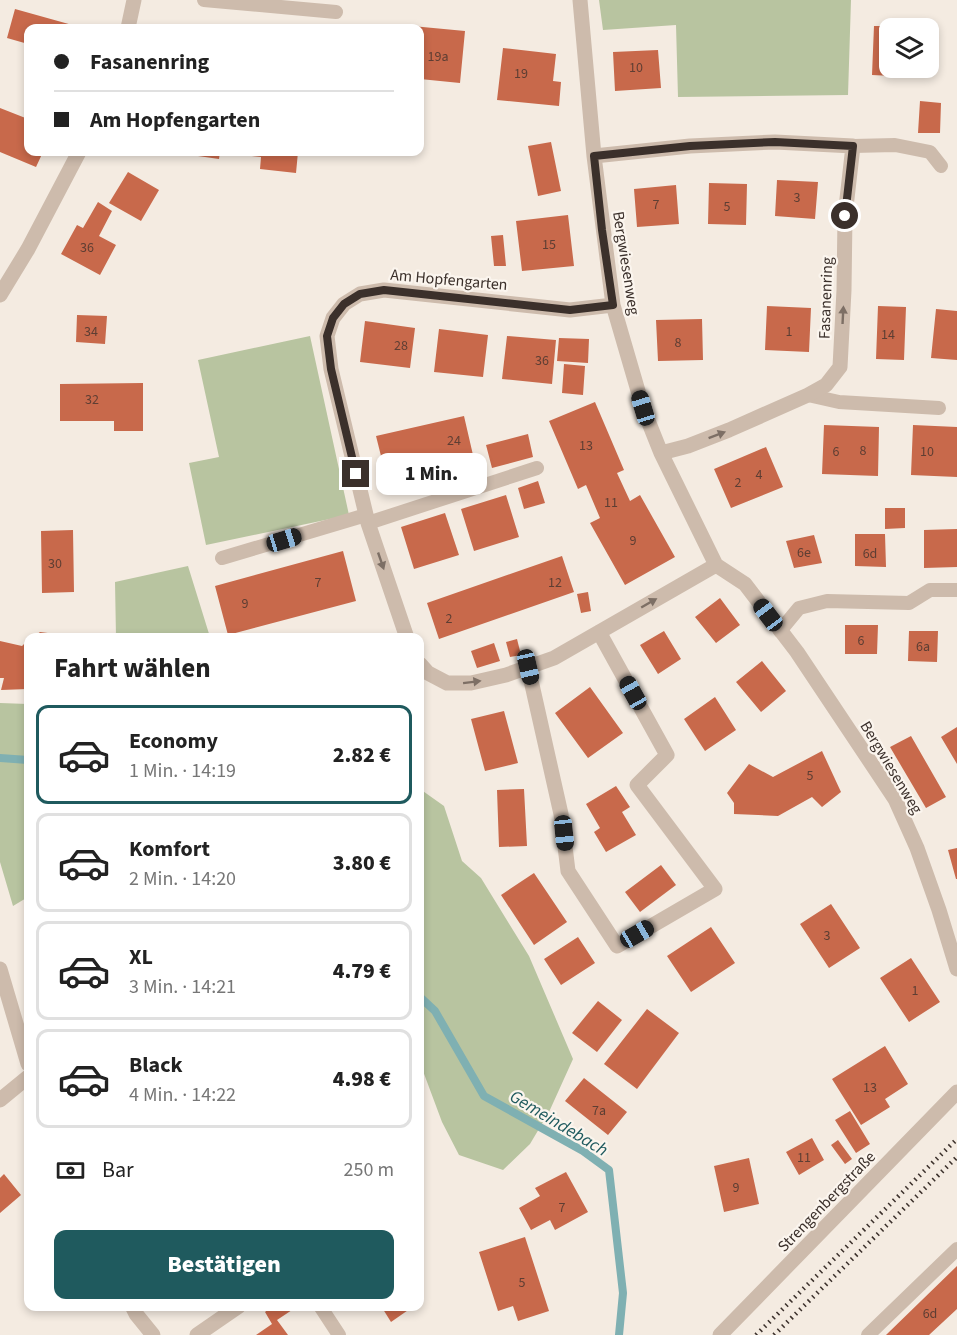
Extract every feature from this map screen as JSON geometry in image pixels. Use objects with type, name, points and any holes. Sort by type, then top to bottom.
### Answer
[{"type":"street","points":[[129,24],[134,0]]},
{"type":"street","name":"Bergwiesenweg","points":[[580,0],[602,230],[613,305],[643,408],[661,453],[716,565],[745,584],[803,661],[895,799],[917,848],[957,969]]},
{"type":"street","points":[[594,156],[690,146],[775,142],[853,146]]},
{"type":"street","name":"Fasanenring","points":[[661,453],[688,446],[729,430],[808,395],[825,385],[840,368],[845,216],[853,146]]},
{"type":"street","points":[[0,295],[28,249],[77,156]]},
{"type":"street","name":"Am Hopfengarten","points":[[405,633],[367,519],[331,369],[327,336],[333,318],[344,304],[360,294],[384,290],[570,310],[613,305]]},
{"type":"street","points":[[424,668],[428,673],[447,682],[471,683],[506,675],[554,658],[716,565]]},
{"type":"street","points":[[528,667],[561,814],[568,871],[617,946],[715,889],[637,785],[667,755],[599,632]]},
{"type":"street","points":[[0,969],[24,1050]]},
{"type":"street","points":[[0,1100],[24,1080]]},
{"type":"street","name":"Strengenbergstraße","points":[[720,1335],[957,1092]]},
{"type":"street","points":[[136,1311],[153,1335]]},
{"type":"street","points":[[197,1335],[232,1311]]},
{"type":"lane","points":[[204,0],[336,12]]},
{"type":"lane","points":[[853,146],[895,145],[930,152],[941,165]]},
{"type":"lane","points":[[808,395],[839,402],[939,408]]},
{"type":"lane","points":[[222,558],[367,519],[537,468]]},
{"type":"lane","points":[[780,631],[799,608],[817,603],[827,601],[909,603],[930,590],[957,590]]},
{"type":"lane","points":[[867,1335],[957,1249]]},
{"type":"lane","points":[[323,1311],[339,1335]]},
{"type":"green space","points":[[599,0],[851,0],[848,95],[678,97],[676,25],[603,30]]},
{"type":"green space","points":[[310,336],[349,515],[206,545],[189,463],[219,457],[198,360]]},
{"type":"green space","points":[[188,566],[209,633],[116,633],[115,582]]},
{"type":"green space","points":[[0,703],[24,704],[24,899],[13,906],[0,862]]},
{"type":"green space","points":[[424,792],[444,806],[462,861],[481,878],[529,956],[573,1059],[549,1112],[530,1144],[503,1170],[459,1155],[442,1122],[424,1074]]},
{"type":"building","points":[[15,9],[69,24],[24,24],[24,43],[7,38]]},
{"type":"building","points":[[874,26],[879,26],[879,75],[872,75]]},
{"type":"building","points":[[424,27],[465,31],[460,83],[424,79]]},
{"type":"building","points":[[503,48],[556,54],[553,81],[561,82],[559,106],[497,100]]},
{"type":"building","points":[[658,50],[661,88],[615,91],[613,52]]},
{"type":"building","points":[[920,101],[941,103],[940,133],[918,133]]},
{"type":"building","points":[[0,108],[24,117],[24,156],[41,156],[36,167],[0,152]]},
{"type":"building","points":[[551,142],[561,191],[538,196],[528,146]]},
{"type":"building","points":[[198,156],[219,156],[219,159]]},
{"type":"building","points":[[252,156],[298,156],[296,173],[260,169],[261,157]]},
{"type":"building","points":[[128,172],[159,190],[141,221],[109,203]]},
{"type":"building","points":[[777,180],[818,182],[815,219],[775,216]]},
{"type":"building","points":[[709,183],[747,184],[746,225],[708,224]]},
{"type":"building","points":[[676,185],[679,224],[637,227],[634,189]]},
{"type":"building","points":[[98,202],[112,211],[99,236],[116,245],[100,275],[61,254],[77,225],[83,228]]},
{"type":"building","points":[[568,215],[574,266],[522,271],[516,221]]},
{"type":"building","points":[[503,235],[506,266],[494,266],[491,236]]},
{"type":"building","points":[[767,306],[811,308],[809,352],[765,350]]},
{"type":"building","points":[[878,306],[906,307],[904,360],[876,359]]},
{"type":"building","points":[[936,309],[957,311],[957,360],[931,358]]},
{"type":"building","points":[[77,315],[107,316],[105,344],[76,342]]},
{"type":"building","points":[[702,319],[703,360],[658,361],[656,320]]},
{"type":"building","points":[[365,321],[415,328],[410,368],[360,362]]},
{"type":"building","points":[[439,329],[488,335],[483,377],[434,372]]},
{"type":"building","points":[[507,336],[556,340],[552,384],[502,379]]},
{"type":"building","points":[[559,338],[589,339],[588,363],[557,361]]},
{"type":"building","points":[[564,364],[585,366],[583,395],[562,393]]},
{"type":"building","points":[[143,383],[143,431],[114,431],[114,421],[60,421],[60,384]]},
{"type":"building","points":[[595,402],[624,470],[617,473],[630,501],[640,495],[675,557],[625,585],[590,523],[600,518],[586,485],[578,489],[549,421]]},
{"type":"building","points":[[464,416],[473,455],[386,476],[376,436]]},
{"type":"building","points":[[824,425],[879,427],[878,476],[822,474]]},
{"type":"building","points":[[913,425],[957,427],[957,477],[911,475]]},
{"type":"building","points":[[528,434],[533,457],[492,468],[486,445]]},
{"type":"building","points":[[766,447],[783,487],[731,508],[714,469]]},
{"type":"building","points":[[538,481],[545,503],[524,509],[518,488]]},
{"type":"building","points":[[506,495],[519,537],[474,551],[461,509]]},
{"type":"building","points":[[885,508],[905,508],[905,528],[885,529]]},
{"type":"building","points":[[445,513],[459,555],[414,569],[401,527]]},
{"type":"building","points":[[957,529],[957,567],[924,568],[924,530]]},
{"type":"building","points":[[73,530],[74,592],[42,593],[41,531]]},
{"type":"building","points":[[855,534],[885,534],[886,567],[855,566]]},
{"type":"building","points":[[814,535],[822,563],[794,568],[786,541]]},
{"type":"building","points":[[343,551],[356,601],[236,633],[227,633],[215,586]]},
{"type":"building","points":[[562,556],[574,592],[439,639],[427,603]]},
{"type":"building","points":[[588,592],[591,611],[581,613],[577,594]]},
{"type":"building","points":[[720,598],[740,625],[716,643],[695,617]]},
{"type":"building","points":[[845,625],[878,625],[877,654],[845,654]]},
{"type":"building","points":[[664,631],[681,659],[658,674],[640,645]]},
{"type":"building","points":[[909,631],[938,631],[937,662],[908,661]]},
{"type":"building","points":[[517,639],[521,655],[510,657],[506,642]]},
{"type":"building","points":[[0,641],[22,646],[24,644],[24,689],[1,690],[4,678],[0,678]]},
{"type":"building","points":[[494,643],[500,661],[477,668],[471,651]]},
{"type":"building","points":[[762,661],[786,691],[761,712],[736,682]]},
{"type":"building","points":[[590,687],[623,733],[588,758],[555,713]]},
{"type":"building","points":[[715,697],[736,730],[705,751],[684,719]]},
{"type":"building","points":[[504,711],[518,763],[485,771],[471,719]]},
{"type":"building","points":[[957,727],[957,764],[941,737]]},
{"type":"building","points":[[911,736],[946,797],[926,808],[890,747]]},
{"type":"building","points":[[822,751],[841,792],[822,807],[812,797],[778,816],[734,814],[734,803],[727,793],[749,764],[773,777]]},
{"type":"building","points":[[616,786],[630,807],[622,812],[636,835],[606,852],[594,832],[600,828],[586,804]]},
{"type":"building","points":[[524,789],[527,846],[499,847],[497,790]]},
{"type":"building","points":[[957,848],[957,879],[956,879],[948,850]]},
{"type":"building","points":[[661,865],[676,885],[640,912],[625,892]]},
{"type":"building","points":[[534,873],[567,922],[534,945],[501,895]]},
{"type":"building","points":[[831,904],[860,948],[829,968],[800,924]]},
{"type":"building","points":[[711,927],[735,963],[691,992],[667,956]]},
{"type":"building","points":[[578,937],[595,963],[561,985],[544,959]]},
{"type":"building","points":[[911,958],[940,1002],[909,1022],[880,978]]},
{"type":"building","points":[[598,1001],[622,1020],[597,1052],[572,1033]]},
{"type":"building","points":[[647,1009],[679,1033],[637,1089],[604,1064]]},
{"type":"building","points":[[885,1046],[908,1084],[885,1099],[890,1107],[861,1125],[832,1079]]},
{"type":"building","points":[[584,1078],[627,1112],[608,1135],[565,1101]]},
{"type":"building","points":[[850,1111],[870,1144],[856,1153],[835,1120]]},
{"type":"building","points":[[812,1138],[824,1160],[799,1175],[786,1152]]},
{"type":"building","points":[[838,1140],[852,1159],[845,1164],[831,1145]]},
{"type":"building","points":[[749,1158],[759,1204],[724,1212],[714,1166]]},
{"type":"building","points":[[566,1172],[588,1212],[555,1230],[550,1220],[531,1230],[519,1208],[540,1196],[535,1188]]},
{"type":"building","points":[[4,1174],[21,1195],[0,1213],[0,1178]]},
{"type":"building","points":[[525,1237],[549,1311],[518,1321],[513,1306],[498,1311],[479,1252]]},
{"type":"building","points":[[957,1266],[957,1309],[929,1335],[886,1335]]},
{"type":"building","points":[[290,1311],[277,1320],[288,1335],[256,1335],[272,1324],[265,1312]]},
{"type":"building","points":[[384,1311],[407,1311],[391,1322]]},
{"type":"waterway","name":"Gemeindebach","points":[[0,758],[24,760]]},
{"type":"waterway","name":"Gemeindebach","points":[[424,1001],[435,1011],[484,1096],[583,1151],[609,1170],[623,1293],[619,1335]]},
{"type":"railway","points":[[756,1335],[957,1139]]},
{"type":"railway","points":[[774,1335],[957,1157]]},
{"type":"route","points":[[356,474],[331,369],[327,336],[333,318],[344,304],[360,294],[384,290],[570,310],[613,305],[594,156],[690,146],[775,142],[853,146],[845,216]]}]
